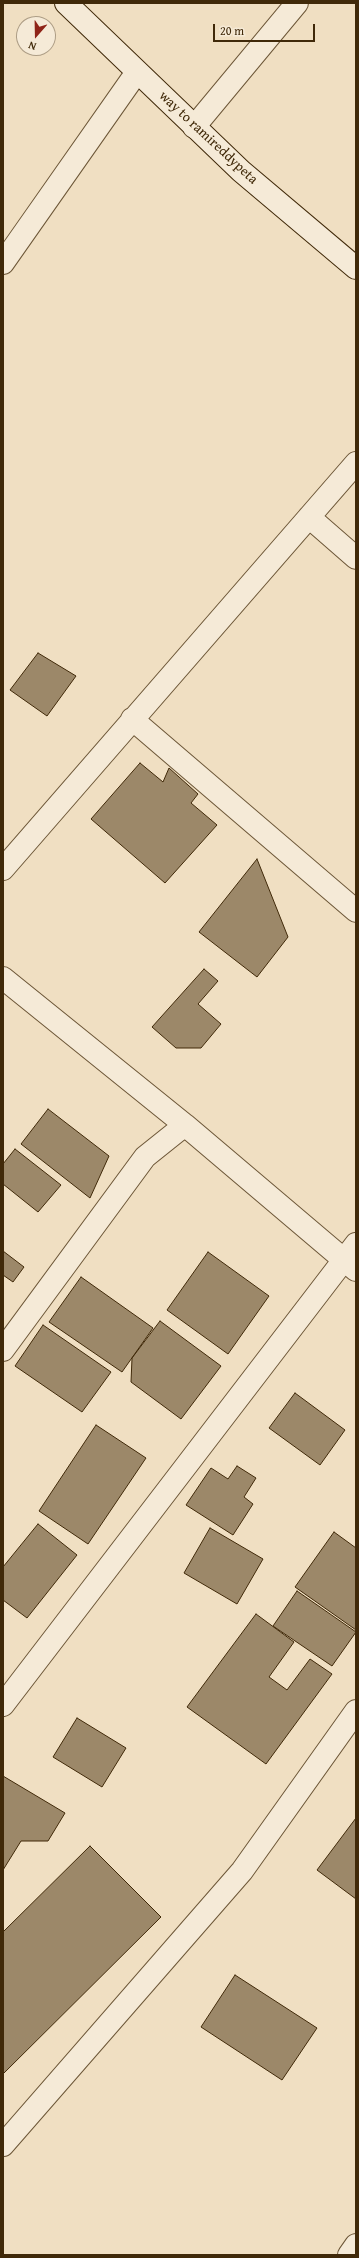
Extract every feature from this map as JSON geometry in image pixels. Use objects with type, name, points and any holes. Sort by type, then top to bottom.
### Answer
[{"type":"street","name":"way to ramireddypeta","points":[[66,3],[241,171],[356,268]]},
{"type":"street","points":[[194,127],[297,3]]},
{"type":"street","points":[[3,263],[137,72]]},
{"type":"street","points":[[3,869],[356,463]]},
{"type":"street","points":[[309,517],[356,558]]},
{"type":"street","points":[[132,719],[356,911]]},
{"type":"street","points":[[3,978],[352,1258],[3,1705]]},
{"type":"street","points":[[3,1350],[145,1157],[185,1125]]},
{"type":"street","points":[[3,2145],[242,1871],[356,1711]]},
{"type":"street","points":[[349,2255],[356,2245]]},
{"type":"building","points":[[38,653],[76,676],[47,716],[10,690]]},
{"type":"building","points":[[140,763],[163,782],[169,768],[198,794],[191,803],[217,825],[165,883],[91,819]]},
{"type":"building","points":[[257,859],[288,937],[257,977],[199,932]]},
{"type":"building","points":[[204,969],[218,981],[198,1004],[221,1024],[201,1048],[176,1048],[152,1027]]},
{"type":"building","points":[[48,1109],[109,1156],[90,1198],[21,1144]]},
{"type":"building","points":[[15,1149],[61,1185],[38,1212],[3,1184],[3,1164]]},
{"type":"building","points":[[3,1251],[24,1267],[13,1282],[3,1275]]},
{"type":"building","points":[[208,1252],[269,1296],[228,1354],[167,1310]]},
{"type":"building","points":[[81,1277],[153,1328],[122,1372],[49,1322]]},
{"type":"building","points":[[160,1321],[221,1366],[181,1419],[131,1382],[132,1358]]},
{"type":"building","points":[[43,1325],[111,1372],[82,1412],[15,1366]]},
{"type":"building","points":[[295,1393],[345,1430],[320,1465],[269,1428]]},
{"type":"building","points":[[96,1425],[146,1458],[88,1544],[39,1511]]},
{"type":"building","points":[[237,1466],[256,1478],[244,1497],[253,1504],[233,1535],[186,1505],[211,1468],[228,1479]]},
{"type":"building","points":[[38,1524],[77,1555],[27,1618],[3,1600],[3,1567]]},
{"type":"building","points":[[210,1528],[263,1559],[237,1604],[184,1573]]},
{"type":"building","points":[[334,1532],[356,1548],[356,1630],[295,1587]]},
{"type":"building","points":[[297,1591],[356,1632],[332,1666],[273,1626]]},
{"type":"building","points":[[256,1614],[294,1642],[269,1677],[287,1690],[310,1659],[332,1674],[266,1764],[187,1707]]},
{"type":"building","points":[[77,1718],[126,1748],[102,1787],[53,1757]]},
{"type":"building","points":[[3,1776],[65,1813],[48,1841],[21,1841],[3,1870]]},
{"type":"building","points":[[356,1818],[356,1899],[317,1870]]},
{"type":"building","points":[[90,1846],[161,1917],[3,2074],[3,1932]]},
{"type":"building","points":[[235,1975],[317,2028],[282,2080],[201,2027]]}]
